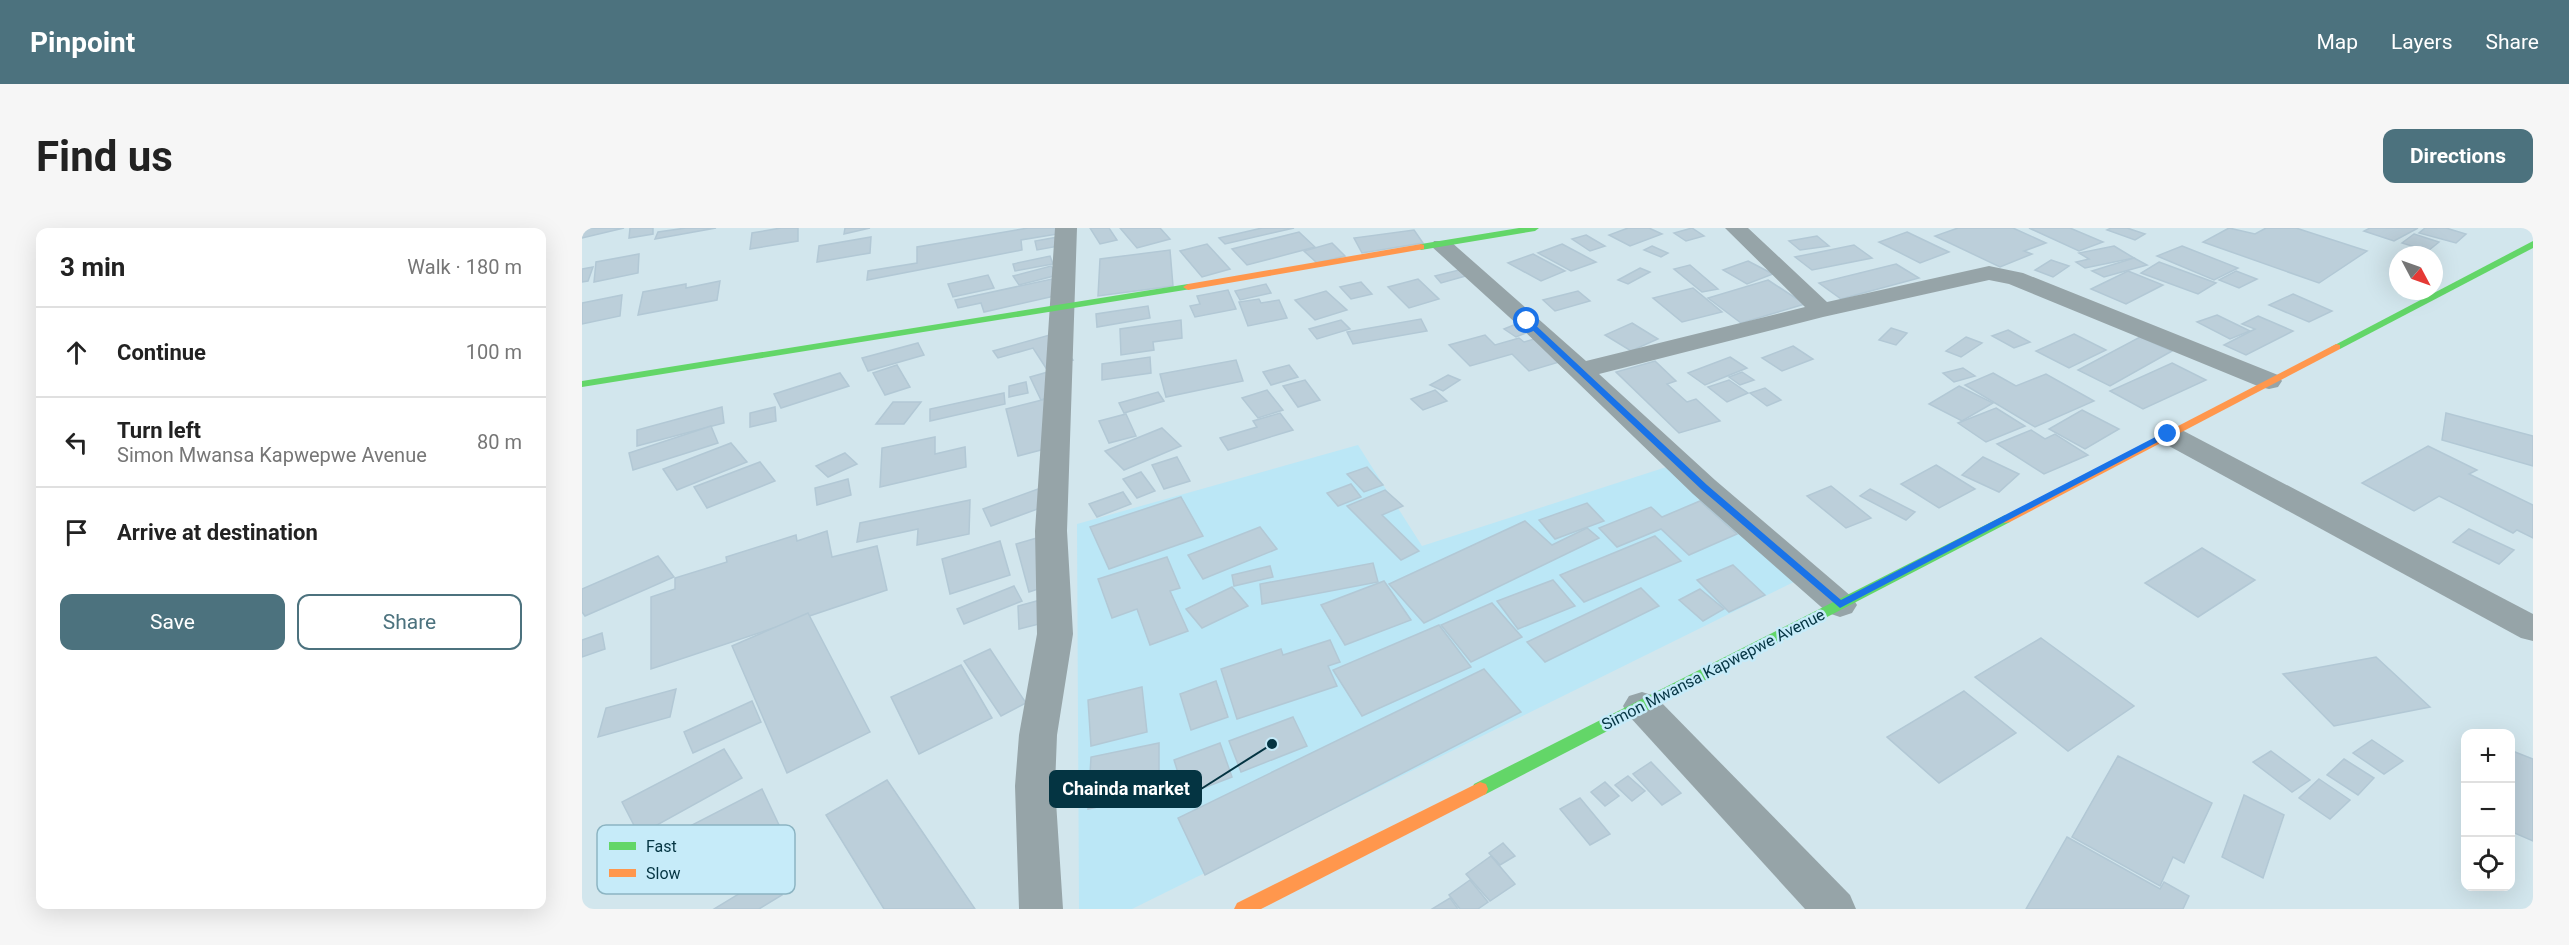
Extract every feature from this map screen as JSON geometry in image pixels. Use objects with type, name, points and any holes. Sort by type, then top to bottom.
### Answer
[{"type":"main road","points":[[582,384],[1064,308],[1442,246],[1535,228]]},
{"type":"main road","name":"Simon Mwansa Kapwepwe Avenue","points":[[1243,909],[1840,605],[2533,244]]},
{"type":"street","points":[[1041,909],[1035,786],[1038,735],[1055,634],[1051,531],[1064,308],[1066,228]]},
{"type":"street","points":[[1736,228],[1822,310]]},
{"type":"street","points":[[1442,246],[1527,321],[1704,487],[1840,605]]},
{"type":"street","points":[[1578,371],[1977,274],[2003,274],[2269,381]]},
{"type":"street","points":[[2168,434],[2533,629]]},
{"type":"street","points":[[1642,706],[1834,909]]},
{"type":"shaded area","points":[[1358,445],[1422,546],[1685,461],[1802,578],[1132,909],[1079,909],[1077,524]]},
{"type":"building","points":[[582,228],[624,228],[582,238]]},
{"type":"building","points":[[630,228],[653,228],[653,234],[629,238]]},
{"type":"building","points":[[686,228],[716,228],[655,239],[658,232]]},
{"type":"building","points":[[781,228],[798,228],[798,241],[750,249],[752,233]]},
{"type":"building","points":[[845,228],[870,228],[844,234]]},
{"type":"building","points":[[1028,228],[1063,228],[1064,233],[1021,240],[1022,250],[867,280],[868,271],[917,263],[917,247]]},
{"type":"building","points":[[1090,228],[1109,228],[1117,240],[1100,244]]},
{"type":"building","points":[[1120,228],[1160,228],[1170,239],[1137,248]]},
{"type":"building","points":[[1262,228],[1294,228],[1225,244],[1219,238]]},
{"type":"building","points":[[1628,228],[1649,228],[1662,234],[1630,246],[1609,235]]},
{"type":"building","points":[[1692,228],[1704,236],[1686,241],[1674,233]]},
{"type":"building","points":[[1958,228],[2013,228],[2046,243],[2024,251],[2032,254],[2000,267],[1935,236]]},
{"type":"building","points":[[2029,228],[2070,228],[2103,242],[2079,251]]},
{"type":"building","points":[[2127,228],[2145,234],[2135,240],[2107,230]]},
{"type":"building","points":[[2229,228],[2255,234],[2266,228],[2296,228],[2367,251],[2319,283],[2203,242]]},
{"type":"building","points":[[2370,228],[2418,228],[2394,241],[2364,231]]},
{"type":"building","points":[[2425,228],[2446,228],[2466,234],[2456,243],[2419,233]]},
{"type":"building","points":[[1414,230],[1423,243],[1362,253],[1354,238]]},
{"type":"building","points":[[1299,232],[1315,247],[1247,265],[1232,249]]},
{"type":"building","points":[[1907,232],[1949,252],[1920,263],[1879,242]]},
{"type":"building","points":[[2414,234],[2439,242],[2434,246],[2412,246],[2402,243]]},
{"type":"building","points":[[1586,235],[1605,246],[1590,251],[1572,239]]},
{"type":"building","points":[[1817,236],[1829,246],[1800,250],[1789,241]]},
{"type":"building","points":[[871,237],[870,253],[817,262],[819,246]]},
{"type":"building","points":[[1058,237],[1059,246],[1037,250],[1035,241]]},
{"type":"building","points":[[1332,243],[1345,256],[1317,263],[1304,251]]},
{"type":"building","points":[[1207,244],[1230,269],[1202,277],[1180,251]]},
{"type":"building","points":[[1562,244],[1596,262],[1571,271],[1538,253]]},
{"type":"building","points":[[1854,245],[1872,258],[1812,270],[1795,257]]},
{"type":"building","points":[[1652,246],[1668,253],[1661,257],[1644,250]]},
{"type":"building","points":[[2114,246],[2134,258],[2085,268],[2076,262],[2089,259],[2079,253]]},
{"type":"building","points":[[2182,246],[2238,268],[2214,280],[2157,256]]},
{"type":"building","points":[[1170,250],[1173,286],[1098,296],[1100,259]]},
{"type":"building","points":[[639,254],[638,273],[594,282],[596,262]]},
{"type":"building","points":[[1533,254],[1565,271],[1541,281],[1508,263]]},
{"type":"building","points":[[1050,256],[1053,264],[1015,271],[1013,264]]},
{"type":"building","points":[[2134,258],[2147,265],[2104,277],[2092,271]]},
{"type":"building","points":[[2051,260],[2069,266],[2053,277],[2035,270]]},
{"type":"building","points":[[1748,261],[1773,274],[1747,284],[1723,270]]},
{"type":"building","points":[[2159,262],[2216,283],[2198,294],[2141,273]]},
{"type":"building","points":[[1896,264],[1919,278],[1841,299],[1819,283]]},
{"type":"building","points":[[1690,265],[1718,289],[1702,292],[1674,269]]},
{"type":"building","points":[[1051,266],[1058,275],[1019,285],[1013,276]]},
{"type":"building","points":[[593,267],[588,281],[582,282],[582,269]]},
{"type":"building","points":[[1640,268],[1650,272],[1628,284],[1618,280]]},
{"type":"building","points":[[1459,270],[1466,276],[1441,283],[1435,276]]},
{"type":"building","points":[[2128,271],[2163,285],[2126,304],[2091,289]]},
{"type":"building","points":[[2236,271],[2257,279],[2239,288],[2219,280]]},
{"type":"building","points":[[988,275],[994,288],[953,297],[948,284]]},
{"type":"building","points":[[1052,279],[1059,295],[984,312],[981,303],[958,308],[955,300]]},
{"type":"building","points":[[1418,279],[1439,299],[1409,308],[1388,287]]},
{"type":"building","points":[[1768,280],[1805,304],[1741,323],[1708,298]]},
{"type":"building","points":[[720,281],[717,300],[638,315],[643,292],[686,284],[686,288]]},
{"type":"building","points":[[1361,282],[1372,294],[1351,299],[1340,287]]},
{"type":"building","points":[[1266,284],[1271,293],[1240,300],[1235,291]]},
{"type":"building","points":[[1693,288],[1722,312],[1682,322],[1653,298]]},
{"type":"building","points":[[1228,290],[1236,309],[1195,317],[1190,306],[1200,304],[1197,296]]},
{"type":"building","points":[[1326,291],[1347,310],[1315,320],[1295,300]]},
{"type":"building","points":[[1578,291],[1590,301],[1555,311],[1543,300]]},
{"type":"building","points":[[2293,294],[2332,311],[2309,322],[2269,305]]},
{"type":"building","points":[[622,295],[620,316],[582,324],[582,303]]},
{"type":"building","points":[[1259,299],[1261,303],[1279,300],[1287,318],[1248,326],[1239,302]]},
{"type":"building","points":[[1148,306],[1150,318],[1097,327],[1096,314]]},
{"type":"building","points":[[2217,315],[2250,331],[2230,339],[2197,322]]},
{"type":"building","points":[[2258,316],[2293,331],[2246,355],[2224,345],[2255,329],[2242,324]]},
{"type":"building","points":[[1421,319],[1427,331],[1353,344],[1347,332]]},
{"type":"building","points":[[1181,320],[1182,338],[1153,342],[1154,350],[1121,355],[1120,329]]},
{"type":"building","points":[[1341,320],[1350,329],[1317,339],[1309,329]]},
{"type":"building","points":[[1521,322],[1533,330],[1516,337],[1504,329]]},
{"type":"building","points":[[1632,323],[1658,339],[1631,351],[1605,335]]},
{"type":"building","points":[[1891,328],[1907,333],[1896,345],[1879,340]]},
{"type":"building","points":[[2008,330],[2030,342],[2014,348],[1992,336]]},
{"type":"building","points":[[1053,334],[1073,360],[1046,368],[1033,348],[998,358],[993,351]]},
{"type":"building","points":[[2074,334],[2106,350],[2069,368],[2036,351]]},
{"type":"building","points":[[1485,335],[1495,345],[1519,338],[1524,342],[1541,337],[1566,360],[1529,371],[1512,354],[1470,366],[1449,345]]},
{"type":"building","points":[[1966,337],[1982,343],[1961,357],[1946,351]]},
{"type":"building","points":[[2140,337],[2172,351],[2110,386],[2078,370]]},
{"type":"building","points":[[918,343],[924,355],[868,371],[862,358]]},
{"type":"building","points":[[1793,346],[1813,359],[1782,371],[1762,358]]},
{"type":"building","points":[[1150,357],[1151,373],[1102,380],[1102,364]]},
{"type":"building","points":[[1730,357],[1747,368],[1705,385],[1688,373]]},
{"type":"building","points":[[1236,360],[1243,381],[1166,397],[1160,374]]},
{"type":"building","points":[[1655,361],[1676,381],[1667,384],[1687,402],[1696,399],[1720,421],[1679,433],[1616,372]]},
{"type":"building","points":[[2172,363],[2206,380],[2143,409],[2110,391]]},
{"type":"building","points":[[897,365],[910,387],[885,395],[873,373]]},
{"type":"building","points":[[1289,365],[1298,377],[1271,385],[1263,372]]},
{"type":"building","points":[[1963,368],[1975,376],[1954,382],[1943,373]]},
{"type":"building","points":[[1055,370],[1067,392],[1041,400],[1030,377]]},
{"type":"building","points":[[1742,372],[1754,380],[1740,385],[1729,377]]},
{"type":"building","points":[[840,373],[849,386],[781,408],[774,394]]},
{"type":"building","points":[[1993,373],[2016,386],[2046,374],[2094,401],[2035,427],[1965,385]]},
{"type":"building","points":[[1448,375],[1460,380],[1443,391],[1430,385]]},
{"type":"building","points":[[1305,380],[1320,400],[1298,407],[1283,386]]},
{"type":"building","points":[[1729,380],[1748,393],[1727,402],[1708,387]]},
{"type":"building","points":[[1026,382],[1028,393],[1009,397],[1009,386]]},
{"type":"building","points":[[1959,386],[1993,403],[1962,421],[1929,404]]},
{"type":"building","points":[[1765,388],[1781,400],[1767,406],[1750,393]]},
{"type":"building","points":[[1267,390],[1283,410],[1258,418],[1242,398]]},
{"type":"building","points":[[1435,390],[1447,401],[1423,410],[1411,399]]},
{"type":"building","points":[[1158,392],[1164,401],[1124,413],[1119,403]]},
{"type":"building","points":[[1004,393],[1005,404],[930,421],[930,409]]},
{"type":"building","points":[[1054,397],[1068,443],[1018,456],[1006,409]]},
{"type":"building","points":[[893,402],[921,402],[904,424],[876,424]]},
{"type":"building","points":[[722,407],[724,423],[637,446],[637,430]]},
{"type":"building","points":[[775,407],[776,421],[750,427],[750,413]]},
{"type":"building","points":[[1996,408],[2025,426],[1986,442],[1958,423]]},
{"type":"building","points":[[2082,410],[2119,429],[2085,449],[2049,429]]},
{"type":"building","points":[[1280,413],[1293,430],[1228,450],[1220,438],[1257,427],[1253,421]]},
{"type":"building","points":[[2446,413],[2533,436],[2533,466],[2442,440]]},
{"type":"building","points":[[1126,414],[1136,436],[1109,443],[1099,421]]},
{"type":"building","points":[[711,426],[718,443],[633,470],[629,453]]},
{"type":"building","points":[[1162,428],[1181,446],[1124,470],[1105,451]]},
{"type":"building","points":[[2031,430],[2045,439],[2055,434],[2088,455],[2044,474],[1997,444]]},
{"type":"building","points":[[935,437],[935,454],[965,447],[966,467],[880,487],[882,448]]},
{"type":"building","points":[[731,443],[747,462],[677,490],[663,469]]},
{"type":"building","points":[[2428,446],[2477,470],[2469,474],[2533,505],[2533,538],[2517,530],[2513,533],[2439,496],[2414,511],[2362,483]]},
{"type":"building","points":[[845,453],[857,464],[828,477],[816,466]]},
{"type":"building","points":[[1177,457],[1190,481],[1164,489],[1152,465]]},
{"type":"building","points":[[1983,457],[2019,474],[1999,492],[1962,475]]},
{"type":"building","points":[[760,462],[775,481],[707,508],[694,487]]},
{"type":"building","points":[[1936,465],[1975,489],[1939,508],[1901,484]]},
{"type":"building","points":[[1367,467],[1383,485],[1364,492],[1347,474]]},
{"type":"building","points":[[1141,472],[1155,491],[1137,498],[1123,479]]},
{"type":"building","points":[[848,479],[851,495],[817,505],[815,488]]},
{"type":"building","points":[[1052,484],[1062,500],[991,526],[983,509]]},
{"type":"building","points":[[1351,484],[1361,497],[1338,506],[1327,493]]},
{"type":"building","points":[[1831,486],[1871,518],[1846,528],[1807,496]]},
{"type":"building","points":[[1870,489],[1915,512],[1906,520],[1860,496]]},
{"type":"building","points":[[1385,490],[1403,506],[1382,515],[1419,551],[1401,560],[1347,506]]},
{"type":"building","points":[[1123,492],[1131,504],[1097,517],[1089,504]]},
{"type":"building","points":[[1181,497],[1203,536],[1109,569],[1090,527]]},
{"type":"building","points":[[970,500],[969,534],[917,545],[918,529],[857,542],[860,523]]},
{"type":"building","points":[[1700,501],[1737,534],[1689,555],[1661,529],[1617,547],[1599,528],[1651,507],[1662,517]]},
{"type":"building","points":[[1587,503],[1604,521],[1555,539],[1539,520]]},
{"type":"building","points":[[1525,521],[1552,545],[1587,528],[1599,538],[1424,623],[1389,584]]},
{"type":"building","points":[[1260,527],[1277,549],[1203,579],[1188,555]]},
{"type":"building","points":[[2469,529],[2514,550],[2499,564],[2453,542]]},
{"type":"building","points":[[827,531],[832,557],[877,546],[887,590],[651,669],[651,597],[675,589],[675,578],[727,562],[726,557],[796,535],[797,541]]},
{"type":"building","points":[[1054,533],[1068,579],[1029,592],[1016,544]]},
{"type":"building","points":[[1655,536],[1681,561],[1584,602],[1560,575]]},
{"type":"building","points":[[1000,541],[1010,575],[950,594],[942,559]]},
{"type":"building","points":[[2202,548],[2255,580],[2198,617],[2145,583]]},
{"type":"building","points":[[658,556],[674,577],[585,616],[582,612],[582,589]]},
{"type":"building","points":[[1167,557],[1180,588],[1170,591],[1188,631],[1150,645],[1137,609],[1112,618],[1098,579]]},
{"type":"building","points":[[1373,563],[1378,582],[1262,604],[1260,584]]},
{"type":"building","points":[[1733,565],[1765,595],[1729,612],[1697,580]]},
{"type":"building","points":[[1270,566],[1273,577],[1234,586],[1232,575]]},
{"type":"building","points":[[1553,580],[1575,606],[1518,629],[1497,601]]},
{"type":"building","points":[[1384,581],[1411,620],[1345,645],[1321,605]]},
{"type":"building","points":[[1014,586],[1022,601],[964,624],[957,609]]},
{"type":"building","points":[[1232,587],[1248,606],[1202,628],[1186,609]]},
{"type":"building","points":[[1641,588],[1659,606],[1545,662],[1527,642]]},
{"type":"building","points":[[1700,589],[1724,609],[1703,621],[1679,600]]},
{"type":"building","points":[[1044,599],[1047,622],[1019,629],[1018,606]]},
{"type":"building","points":[[1492,603],[1522,637],[1471,662],[1441,625]]},
{"type":"building","points":[[808,613],[870,732],[787,773],[732,646]]},
{"type":"building","points":[[1439,625],[1471,667],[1362,716],[1333,670]]},
{"type":"building","points":[[602,633],[605,649],[582,657],[582,640]]},
{"type":"building","points":[[2041,638],[2134,706],[2068,751],[1975,677]]},
{"type":"building","points":[[1330,640],[1340,662],[1328,666],[1337,686],[1237,719],[1221,669],[1281,649],[1283,655]]},
{"type":"building","points":[[990,649],[1026,703],[1001,716],[964,661]]},
{"type":"building","points":[[2376,657],[2430,707],[2334,726],[2283,674]]},
{"type":"building","points":[[961,665],[992,718],[919,754],[891,697]]},
{"type":"building","points":[[1484,669],[1521,712],[1205,875],[1178,818]]},
{"type":"building","points":[[1216,681],[1228,717],[1191,730],[1180,694]]},
{"type":"building","points":[[1142,687],[1147,732],[1091,746],[1088,700]]},
{"type":"building","points":[[676,689],[670,717],[598,737],[606,708]]},
{"type":"building","points":[[1964,691],[2016,733],[1939,783],[1887,737]]},
{"type":"building","points":[[752,701],[761,722],[693,753],[684,732]]},
{"type":"building","points":[[1293,717],[1307,746],[1241,772],[1229,741]]},
{"type":"building","points":[[2372,740],[2403,761],[2384,774],[2353,753]]},
{"type":"building","points":[[1159,743],[1159,794],[1088,809],[1091,757]]},
{"type":"building","points":[[1220,743],[1232,777],[1185,795],[1174,760]]},
{"type":"building","points":[[724,749],[742,778],[657,825],[634,825],[622,802]]},
{"type":"building","points":[[2271,751],[2310,780],[2292,792],[2253,762]]},
{"type":"building","points":[[2515,752],[2533,759],[2533,841],[2515,833]]},
{"type":"building","points":[[2118,756],[2212,803],[2184,863],[2173,857],[2160,886],[2072,837]]},
{"type":"building","points":[[2344,759],[2374,778],[2358,795],[2327,775]]},
{"type":"building","points":[[1651,762],[1681,793],[1662,805],[1633,774]]},
{"type":"building","points":[[1628,776],[1645,791],[1632,801],[1615,785]]},
{"type":"building","points":[[2319,779],[2350,800],[2330,819],[2299,798]]},
{"type":"building","points":[[887,780],[975,909],[884,909],[826,815]]},
{"type":"building","points":[[1605,782],[1619,796],[1605,806],[1591,792]]},
{"type":"building","points":[[762,789],[779,825],[692,825]]},
{"type":"building","points":[[2244,795],[2284,815],[2263,878],[2222,857]]},
{"type":"building","points":[[1580,798],[1610,834],[1590,845],[1560,809]]},
{"type":"building","points":[[2067,837],[2160,889],[2164,882],[2189,896],[2183,909],[2026,909]]},
{"type":"building","points":[[1503,843],[1515,856],[1500,865],[1489,853]]},
{"type":"building","points":[[1491,856],[1515,884],[1490,901],[1466,874]]},
{"type":"building","points":[[1470,880],[1488,902],[1478,909],[1460,909],[1449,895]]},
{"type":"building","points":[[739,894],[782,895],[759,909],[714,909]]},
{"type":"building","points":[[1450,898],[1458,909],[1432,909]]},
{"type":"traffic: fast","points":[[1421,247],[1535,228]]},
{"type":"traffic: fast","points":[[2336,347],[2533,244]]},
{"type":"traffic: fast","points":[[582,384],[1188,287]]},
{"type":"traffic: fast","points":[[1480,789],[2005,519]]},
{"type":"traffic: slow","points":[[1188,287],[1421,247]]},
{"type":"traffic: slow","points":[[2005,519],[2336,347]]},
{"type":"traffic: slow","points":[[1243,909],[1480,789]]},
{"type":"place","name":"Chainda market","points":[[1272,744]]},
{"type":"route","points":[[1527,321],[1704,487],[1840,605],[2168,434]]}]
